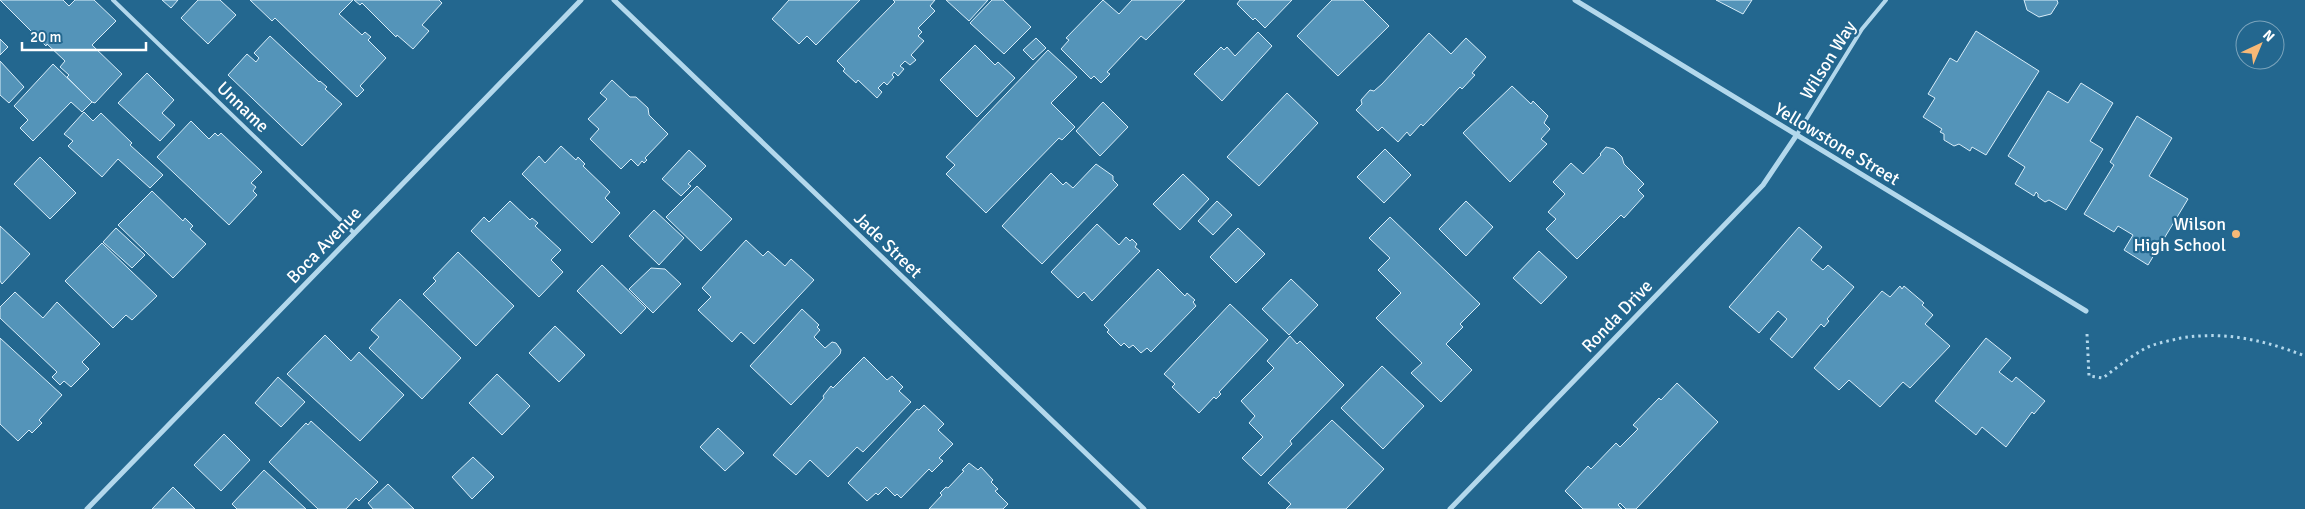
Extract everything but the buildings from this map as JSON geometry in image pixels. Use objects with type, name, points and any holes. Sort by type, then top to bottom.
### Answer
[{"type":"street","name":"Boca Avenue","points":[[87,509],[581,0]]},
{"type":"street","name":"Jade Street","points":[[614,0],[1144,509]]},
{"type":"street","name":"Yellowstone Street","points":[[1574,0],[2086,311]]},
{"type":"street","name":"Ronda Drive","points":[[1450,509],[1763,185],[1796,136]]},
{"type":"lane","name":"Unname","points":[[113,0],[354,233]]},
{"type":"lane","name":"Wilson Way","points":[[1796,136],[1862,29],[1886,0]]},
{"type":"path","points":[[2086,311],[2089,376],[2103,378],[2145,348],[2167,341],[2201,335],[2234,336],[2273,344],[2305,356]]},
{"type":"place","name":"Wilson High School","points":[[2236,234]]}]
